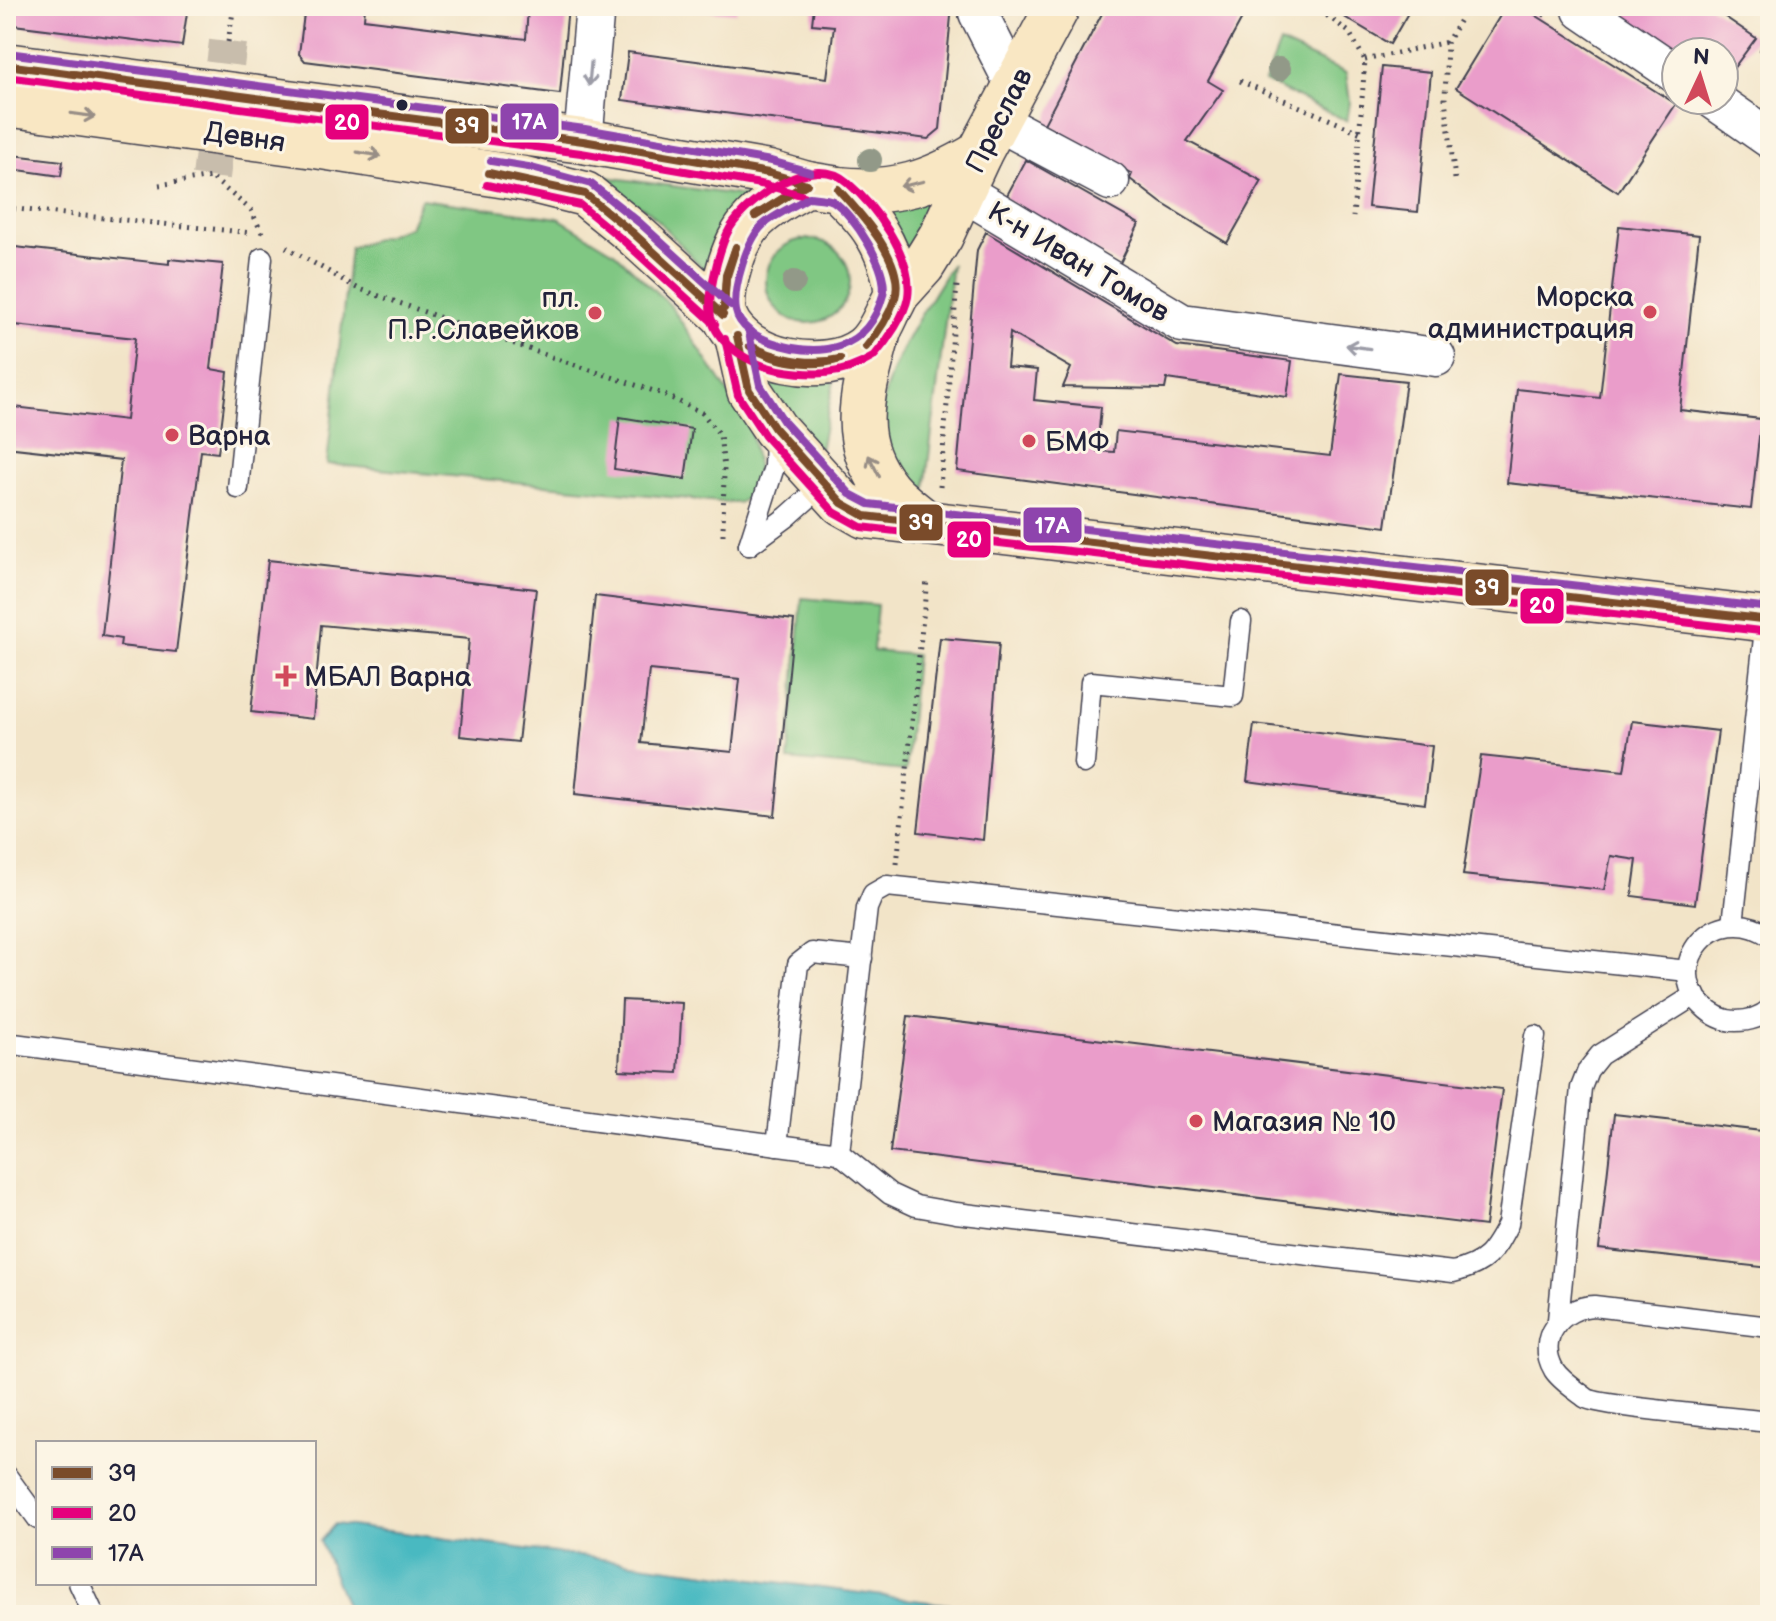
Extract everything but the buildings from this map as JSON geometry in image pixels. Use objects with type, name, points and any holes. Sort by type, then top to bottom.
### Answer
[{"type":"main road","name":"Преслав","points":[[878,326],[941,236],[988,138],[1058,6]]},
{"type":"main road","name":"Девня","points":[[6,65],[583,141],[769,173],[823,187],[870,192],[917,184],[949,172],[988,138]]},
{"type":"main road","name":"Девня","points":[[6,104],[345,150],[525,179],[585,194],[632,232],[763,355],[810,363],[835,361],[878,326]]},
{"type":"main road","points":[[931,523],[889,492],[872,466],[863,442],[860,411],[892,266],[874,229],[823,187],[755,216],[739,236],[726,279],[730,326],[749,390],[775,429],[824,484],[842,503],[865,516],[1768,620]]},
{"type":"main road","points":[[824,484],[849,376],[878,326]]},
{"type":"street","points":[[583,141],[595,6]]},
{"type":"street","points":[[978,9],[988,138],[1110,181]]},
{"type":"street","points":[[1582,10],[1660,63]]},
{"type":"street","points":[[1737,116],[1770,139]]},
{"type":"street","name":"К-н Иван Томов","points":[[988,138],[1182,323],[1436,357]]},
{"type":"lane","points":[[238,488],[262,258]]},
{"type":"lane","points":[[775,429],[774,467],[749,545],[824,484]]},
{"type":"lane","points":[[1733,924],[1768,620]]},
{"type":"lane","points":[[1084,763],[1091,682],[1233,696],[1241,621]]},
{"type":"lane","points":[[839,1153],[869,900],[879,889],[894,885],[1688,971]]},
{"type":"lane","points":[[1770,936],[1756,927],[1733,924],[1716,928],[1702,939],[1692,953],[1688,971],[1695,995],[1712,1014],[1729,1021],[1748,1021],[1770,1009]]},
{"type":"lane","points":[[777,1145],[798,964],[812,953],[862,958]]},
{"type":"lane","points":[[1558,1320],[1581,1088],[1588,1070],[1600,1055],[1695,995]]},
{"type":"lane","points":[[6,1043],[839,1153],[890,1194],[916,1206],[1453,1272],[1477,1266],[1495,1249],[1508,1224],[1535,1036]]},
{"type":"lane","points":[[1770,1327],[1581,1306],[1568,1311],[1558,1320],[1548,1344],[1554,1370],[1589,1401],[1770,1422]]},
{"type":"lane","points":[[6,1475],[36,1516]]},
{"type":"lane","points":[[80,1585],[94,1615]]},
{"type":"path","points":[[228,42],[234,6]]},
{"type":"path","points":[[1314,6],[1349,32],[1365,60],[1353,217]]},
{"type":"path","points":[[1455,179],[1445,99],[1447,42],[1468,6]]},
{"type":"path","points":[[1365,60],[1447,42]]},
{"type":"path","points":[[1240,81],[1361,133]]},
{"type":"path","points":[[159,185],[211,177],[251,210],[262,234]]},
{"type":"path","points":[[6,208],[262,234],[357,288],[663,394],[702,413],[720,435],[724,468],[723,543]]},
{"type":"path","points":[[931,523],[958,281]]},
{"type":"path","points":[[894,885],[927,580]]},
{"type":"green space","points":[[1280,43],[1346,73],[1350,102],[1347,121],[1265,82]]},
{"type":"green space","points":[[584,174],[752,197],[721,230],[712,250],[708,274],[649,211]]},
{"type":"green space","points":[[949,188],[910,258],[885,209]]},
{"type":"green space","points":[[421,199],[558,218],[614,252],[670,305],[750,425],[758,475],[751,495],[738,503],[721,502],[327,464],[350,248],[409,227]]},
{"type":"green space","points":[[808,239],[824,242],[838,251],[847,265],[850,281],[847,297],[838,311],[824,320],[808,323],[792,320],[778,311],[769,297],[766,281],[769,265],[778,251],[792,242]]},
{"type":"green space","points":[[952,264],[925,490],[902,475],[891,463],[882,440],[881,415],[886,388],[897,361]]},
{"type":"green space","points":[[766,375],[834,381],[820,450],[761,384]]},
{"type":"green space","points":[[802,598],[877,605],[873,651],[916,655],[906,771],[788,760]]},
{"type":"water","points":[[335,1524],[1028,1615],[350,1615],[320,1541]]},
{"type":"tunnel","points":[[211,177],[228,42]]},
{"type":"transit line","name":"17А","points":[[8,53],[585,129],[771,161],[810,172]]},
{"type":"transit line","name":"39","points":[[6,65],[583,141],[769,173],[807,184]]},
{"type":"transit line","name":"20","points":[[6,77],[581,153],[766,185],[804,196]]},
{"type":"transit line","name":"17А","points":[[491,161],[528,167],[591,184],[640,223],[731,306]]},
{"type":"transit line","name":"20","points":[[873,357],[850,368],[827,373],[779,370],[748,359],[720,337],[710,310],[711,290],[722,245],[739,216],[783,182],[817,172],[833,174],[847,182],[880,218],[899,249],[905,266],[908,297],[899,320],[875,355]]},
{"type":"transit line","name":"39","points":[[489,173],[585,194],[632,232],[723,315]]},
{"type":"transit line","name":"39","points":[[755,216],[806,184]]},
{"type":"transit line","name":"39","points":[[755,216],[806,184]]},
{"type":"transit line","name":"20","points":[[487,185],[580,205],[715,324]]},
{"type":"transit line","name":"39","points":[[838,189],[879,239],[888,254],[897,284],[890,311],[866,347]]},
{"type":"transit line","name":"17А","points":[[809,197],[833,201],[851,218],[881,271],[883,295],[876,314],[854,339],[840,346],[807,350],[766,340],[755,334],[738,317],[735,302],[746,253],[757,232],[768,221],[809,197]]},
{"type":"transit line","name":"39","points":[[724,308],[726,275],[736,247]]},
{"type":"transit line","name":"39","points":[[724,308],[726,279],[736,247]]},
{"type":"transit line","name":"17А","points":[[749,333],[760,385],[784,422],[850,494],[869,504],[1770,608]]},
{"type":"transit line","name":"39","points":[[737,336],[749,390],[775,429],[842,503],[865,516],[1770,620]]},
{"type":"transit line","name":"20","points":[[725,339],[738,395],[765,436],[834,512],[861,527],[1769,632]]},
{"type":"transit line","name":"39","points":[[750,346],[794,360],[817,362],[840,359]]},
{"type":"transit line","name":"39","points":[[750,346],[759,352],[794,362],[818,363],[840,359]]},
{"type":"place","name":"Морска администрация","points":[[1650,312]]},
{"type":"place","name":"пл. П.Р.Славeйков","points":[[595,313]]},
{"type":"place","name":"Варна","points":[[172,435]]},
{"type":"place","name":"БМФ","points":[[1029,441]]},
{"type":"place","name":"МБАЛ Варна","points":[[286,676]]},
{"type":"place","name":"Магазия № 10","points":[[1196,1121]]}]
